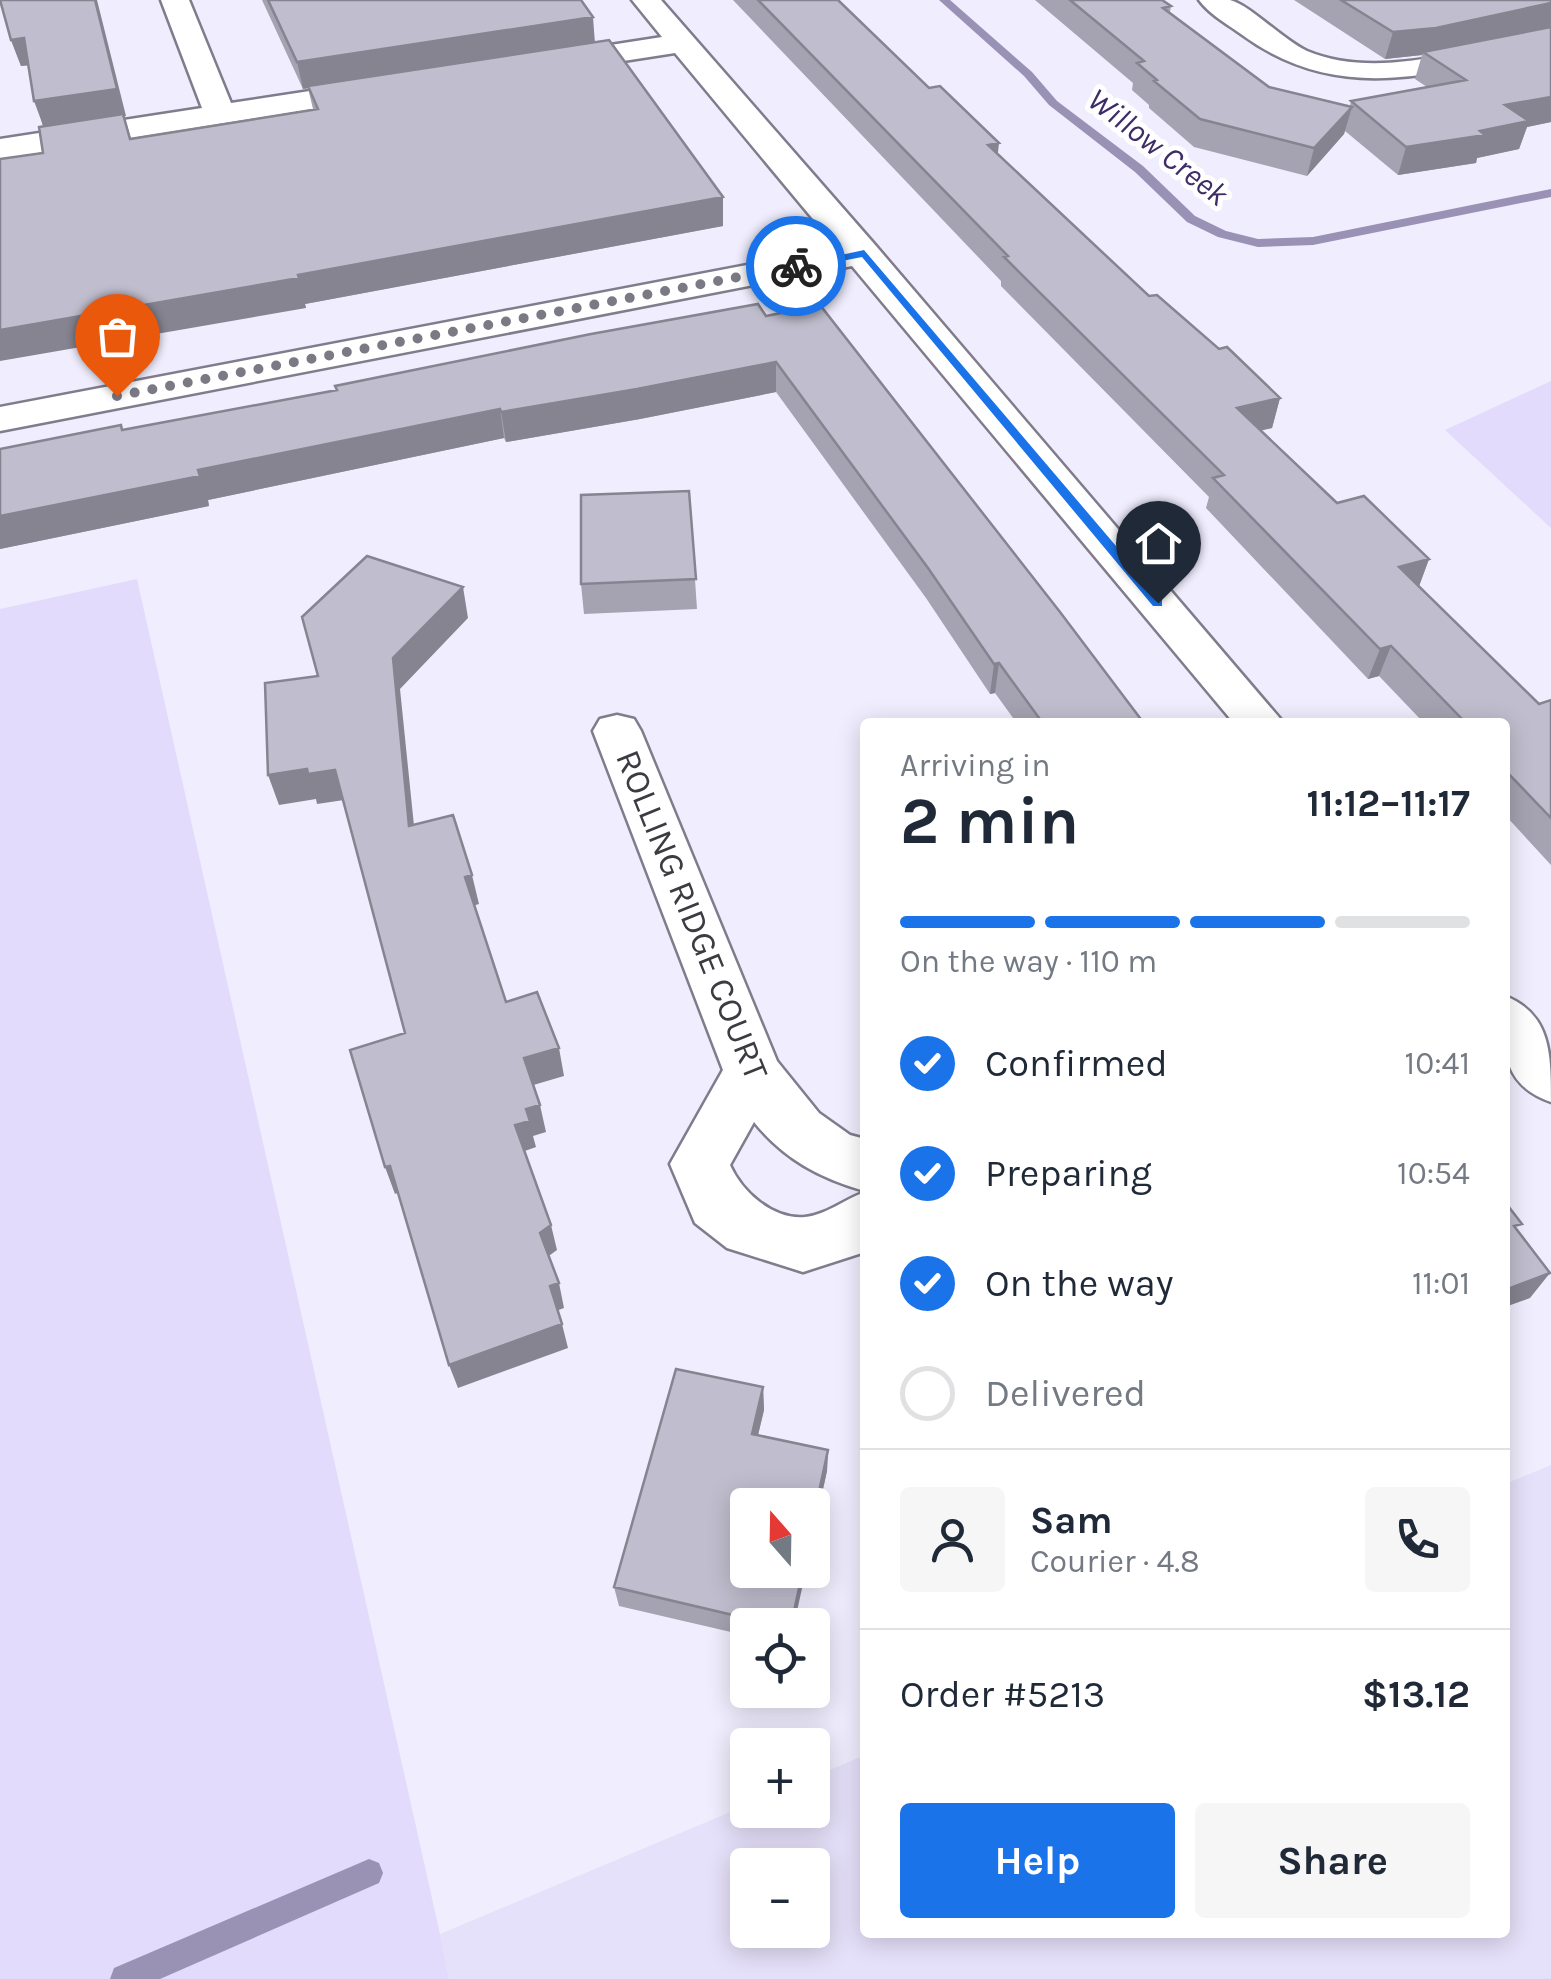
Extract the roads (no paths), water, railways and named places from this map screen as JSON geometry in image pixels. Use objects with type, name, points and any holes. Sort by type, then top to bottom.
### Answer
[{"type":"street","points":[[174,0],[220,114]]},
{"type":"street","points":[[646,0],[1256,718]]},
{"type":"street","points":[[1213,0],[1297,57],[1333,68],[1397,68],[1551,40]]},
{"type":"street","points":[[512,69],[682,43]]},
{"type":"street","points":[[0,149],[414,84]]},
{"type":"street","points":[[0,419],[864,253]]},
{"type":"street","name":"ROLLING RIDGE COURT","points":[[617,731],[752,1071],[770,1101],[795,1128],[827,1150],[860,1163]]},
{"type":"street","points":[[1510,1025],[1551,1078]]},
{"type":"street","points":[[752,1071],[700,1164],[717,1204],[749,1228],[803,1245],[846,1232],[860,1222]]},
{"type":"waterway","name":"Willow Creek","points":[[944,0],[1028,74],[1053,103],[1139,169],[1191,219],[1222,234],[1258,243],[1313,241],[1551,193]]},
{"type":"waterway","points":[[125,1979],[369,1873]]}]
